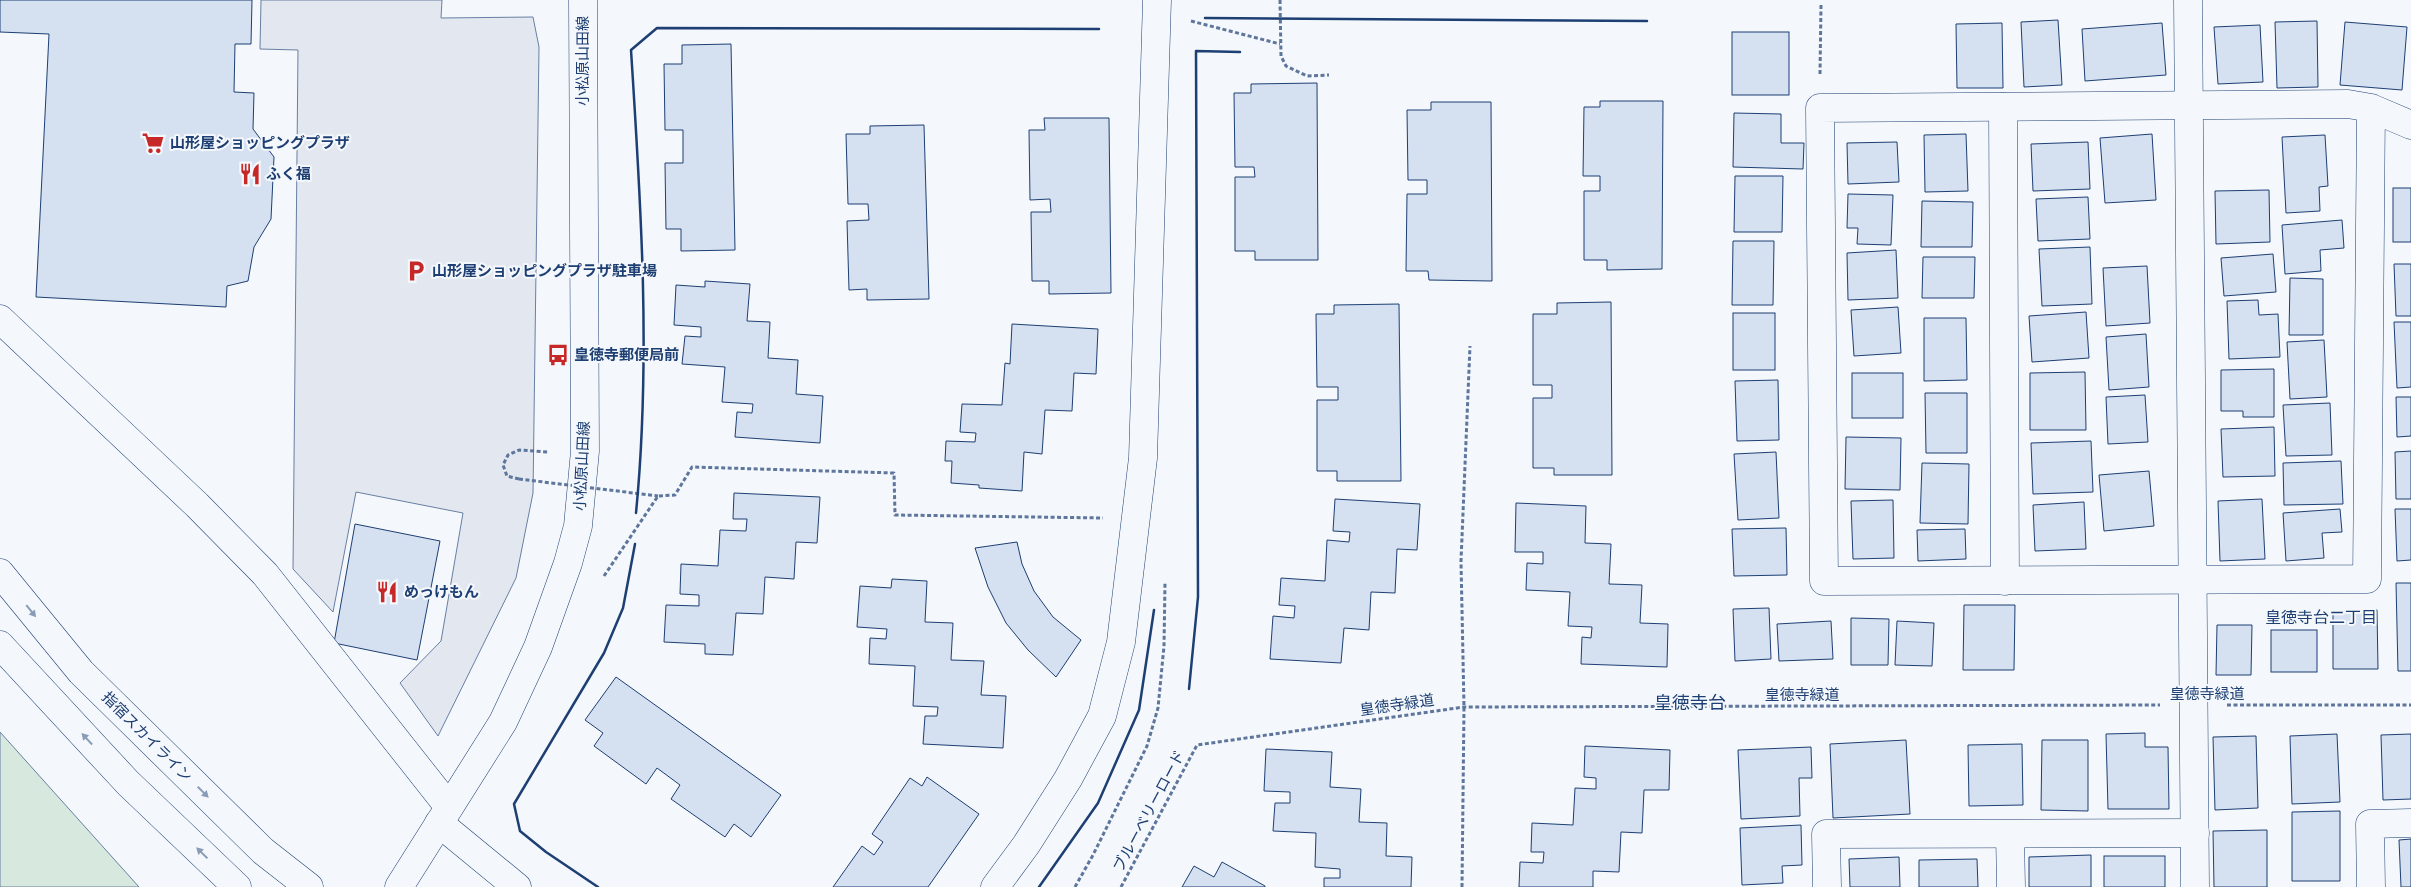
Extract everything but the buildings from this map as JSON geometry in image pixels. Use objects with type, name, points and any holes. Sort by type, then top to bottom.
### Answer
[{"type":"street","name":"小松原山田線","points":[[399,887],[503,722],[538,647],[568,563],[578,526],[585,451],[583,0]]},
{"type":"street","points":[[995,887],[1026,844],[1068,779],[1102,716],[1121,642],[1143,458],[1157,0]]},
{"type":"street","points":[[2188,0],[2195,887]]},
{"type":"street","points":[[2371,108],[2367,579],[1824,581],[1820,108],[2348,104],[2371,108],[2411,125]]},
{"type":"street","points":[[2003,107],[2005,581]]},
{"type":"street","points":[[0,319],[197,505],[265,574],[444,815],[516,887]]},
{"type":"street","name":"指宿スカイライン","points":[[0,573],[81,672],[263,851],[309,887]]},
{"type":"street","points":[[0,645],[128,783],[237,887]]},
{"type":"street","points":[[2371,887],[2370,824],[2411,823]]},
{"type":"street","points":[[1827,887],[1826,834],[2195,834]]},
{"type":"street","points":[[2010,834],[2011,887]]},
{"type":"path","points":[[1280,0],[1281,56],[1286,66],[1307,76],[1329,75]]},
{"type":"path","points":[[1820,108],[1821,5]]},
{"type":"path","points":[[1188,20],[1280,44]]},
{"type":"path","points":[[1462,887],[1464,707],[1461,561],[1470,346]]},
{"type":"path","points":[[548,452],[519,450],[508,455],[502,465],[507,476],[519,479],[658,496],[675,495],[692,466],[894,474],[895,515],[1136,519]]},
{"type":"path","points":[[604,576],[658,496]]},
{"type":"path","points":[[1075,887],[1147,746],[1158,708],[1159,694]]},
{"type":"path","name":"皇徳寺緑道","points":[[1197,745],[1464,707],[2411,705]]},
{"type":"path","name":"ブルーベリーロード","points":[[1121,887],[1197,745]]},
{"type":"shaded area","name":"山形屋ショッピングプラザ駐車場","points":[[261,0],[442,0],[441,18],[533,17],[539,47],[533,493],[516,578],[438,736],[400,683],[441,641],[463,513],[356,492],[333,612],[293,569],[298,50],[260,49]]},
{"type":"shaded area","points":[[0,732],[139,887],[0,887]]},
{"type":"wall","points":[[1205,18],[1647,21]]},
{"type":"wall","points":[[636,513],[641,455],[644,339],[641,224],[631,50],[657,28],[1099,29]]},
{"type":"wall","points":[[1189,689],[1198,597],[1196,51],[1240,52]]},
{"type":"wall","points":[[598,887],[546,852],[520,831],[514,804],[604,653],[623,608],[635,544]]},
{"type":"wall","points":[[1039,887],[1098,803],[1139,710],[1154,610]]},
{"type":"place","name":"山形屋ショッピングプラザ","points":[[153,143]]},
{"type":"place","name":"ふく福","points":[[250,174]]},
{"type":"place","name":"山形屋ショッピングプラザ駐車場","points":[[416,271]]},
{"type":"place","name":"皇徳寺郵便局前","points":[[558,355]]},
{"type":"place","name":"めっけもん","points":[[387,592]]},
{"type":"district","name":"皇徳寺台二丁目","points":[[2321,618]]},
{"type":"district","name":"皇徳寺台","points":[[1690,703]]}]
